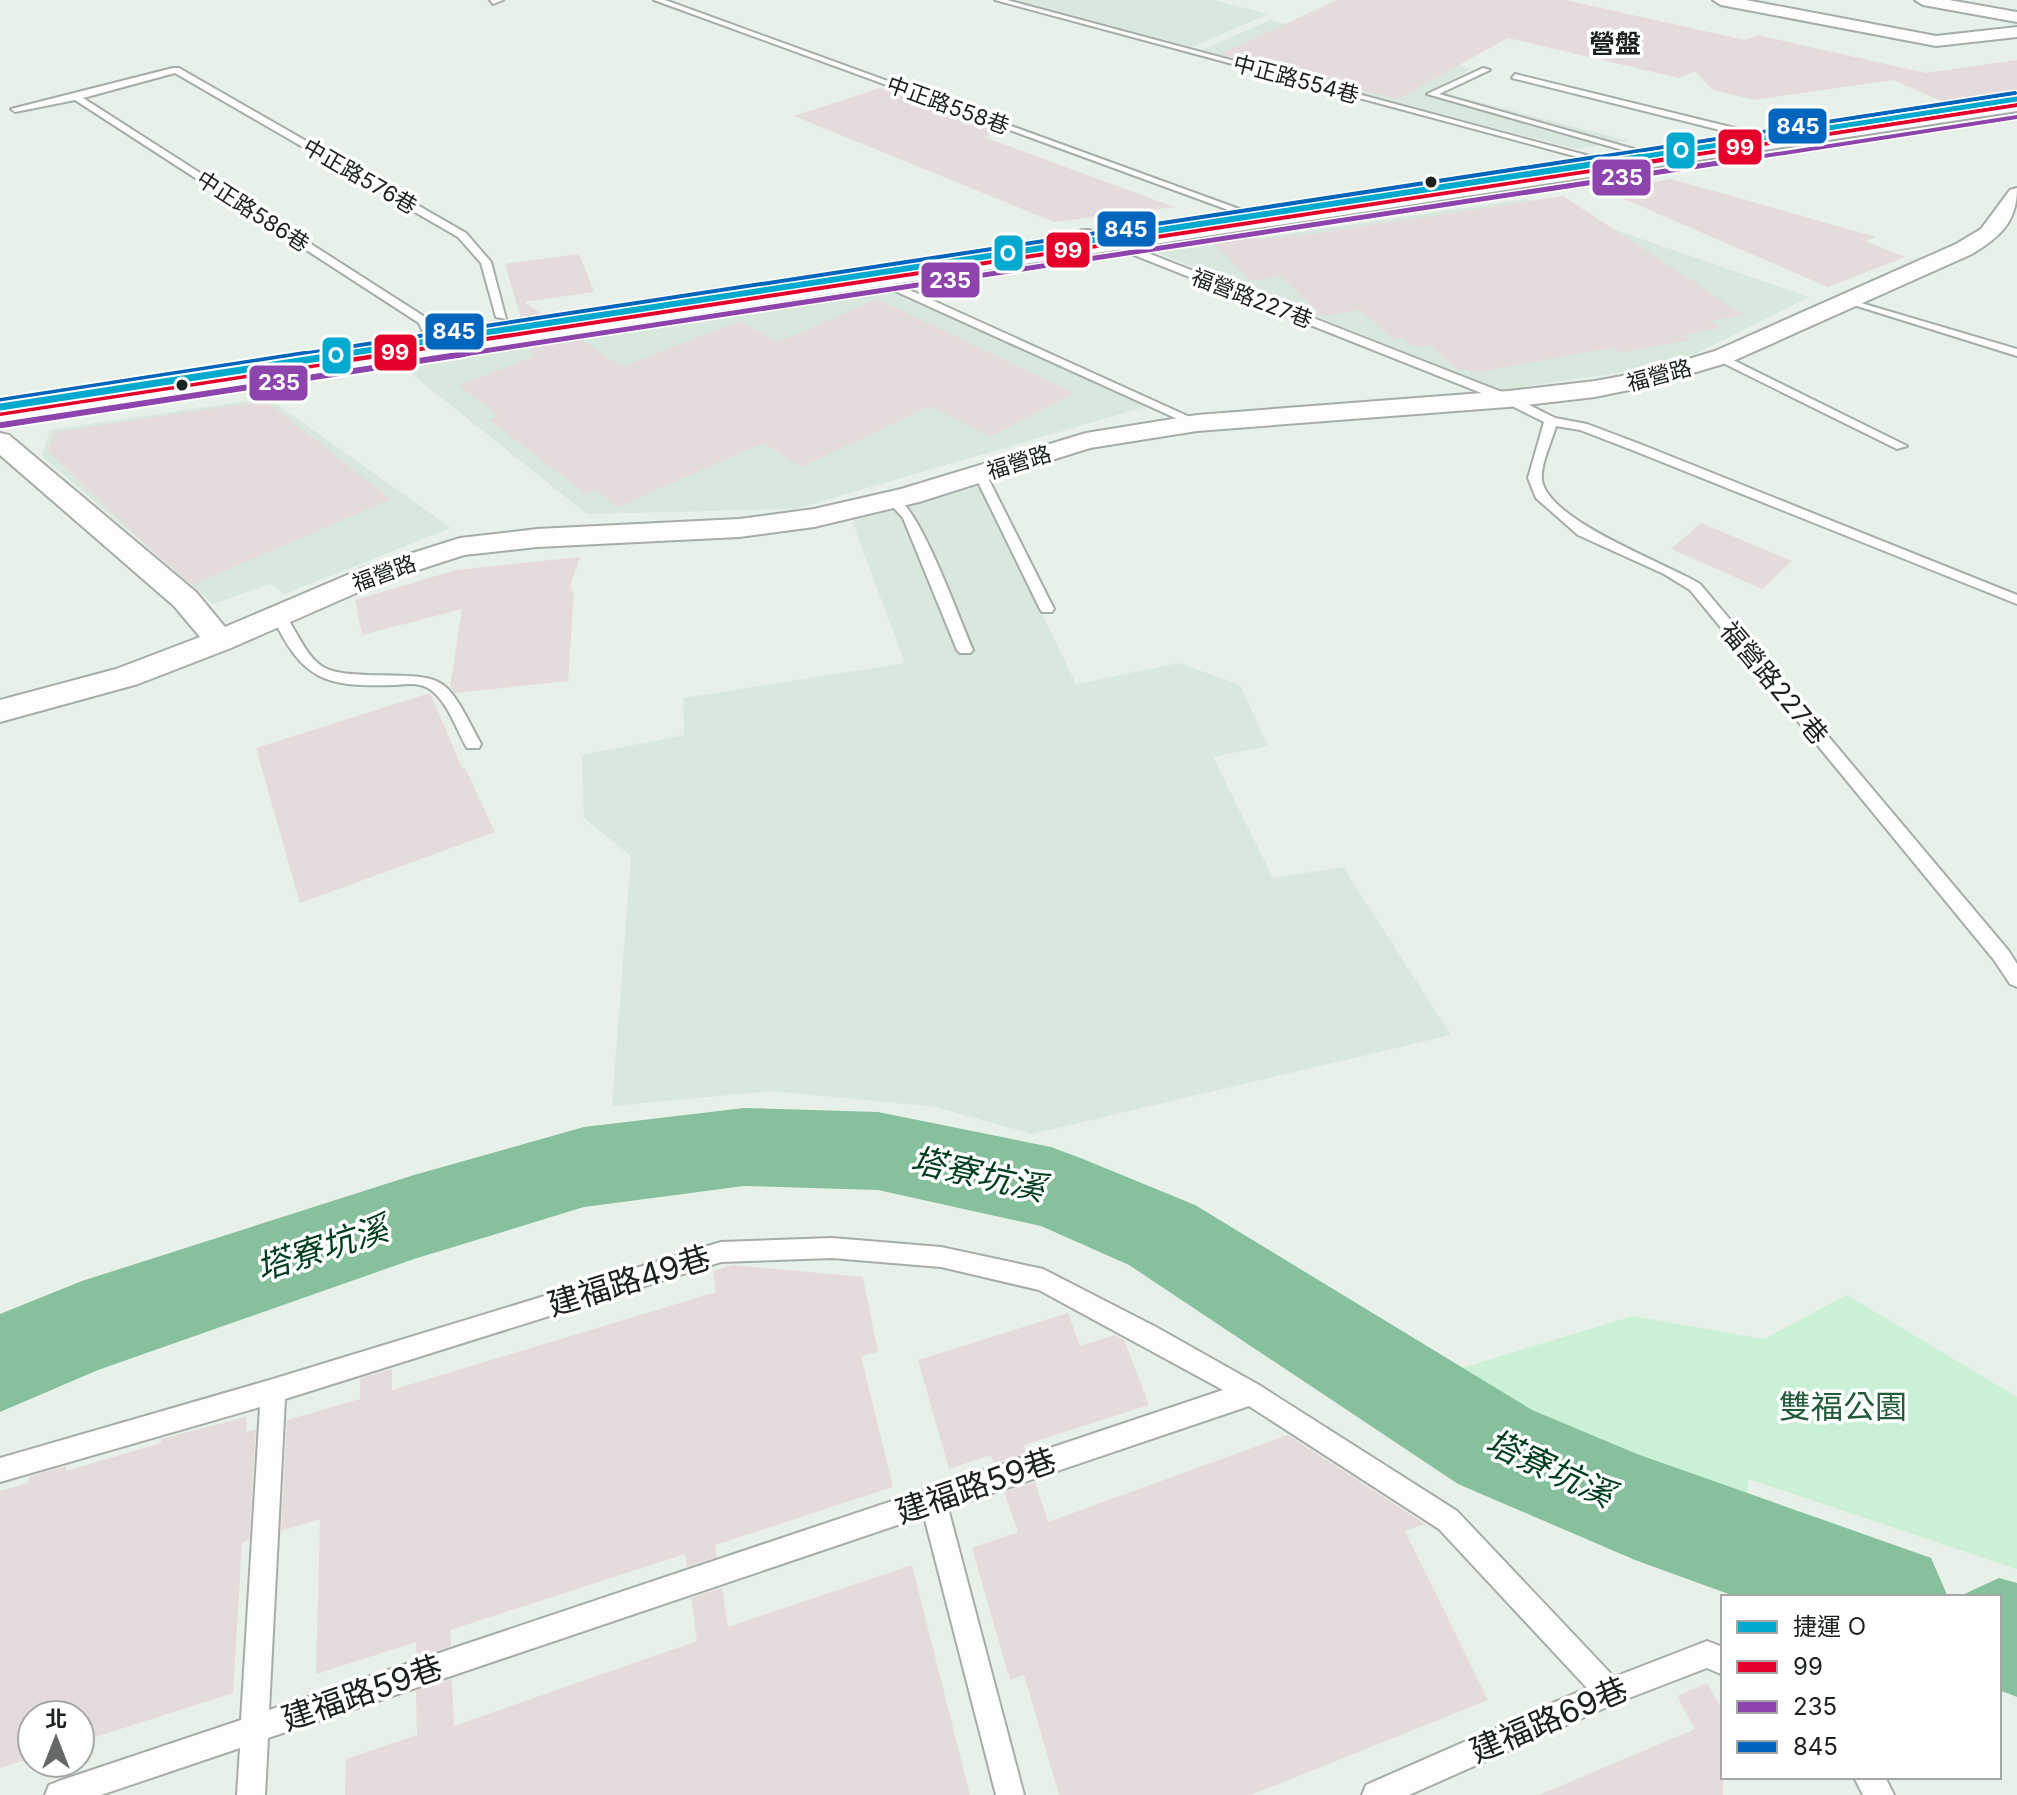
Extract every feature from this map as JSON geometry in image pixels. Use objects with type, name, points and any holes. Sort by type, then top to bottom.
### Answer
[{"type":"main road","points":[[0,390],[2017,95]]},
{"type":"main road","points":[[0,413],[2017,105]]},
{"type":"street","points":[[1721,0],[2017,17]]},
{"type":"street","points":[[1906,12],[1936,41],[2017,32]]},
{"type":"street","name":"福營路","points":[[0,711],[127,677],[220,641],[370,576],[460,547],[537,538],[739,528],[814,518],[893,499],[1086,441],[1197,423],[1508,399],[1623,385],[1719,357],[1946,258],[1989,234],[2016,197]]},
{"type":"street","points":[[0,441],[185,599],[220,641]]},
{"type":"lane","name":"中正路558巷","points":[[658,0],[1237,210]]},
{"type":"lane","name":"中正路554巷","points":[[999,0],[1592,158]]},
{"type":"lane","name":"中正路576巷","points":[[76,97],[176,70],[462,235],[486,262],[502,317]]},
{"type":"lane","points":[[1486,70],[1431,94],[1636,151]]},
{"type":"lane","points":[[1515,76],[1752,135]]},
{"type":"lane","points":[[15,109],[76,97]]},
{"type":"lane","name":"中正路586巷","points":[[76,97],[424,321],[426,328]]},
{"type":"lane","name":"福營路227巷","points":[[1085,232],[1508,399],[1551,421],[1583,427],[1636,447],[2017,600]]},
{"type":"lane","points":[[877,279],[1197,423]]},
{"type":"lane","points":[[1848,300],[2017,353]]},
{"type":"lane","points":[[1719,357],[1901,446]]},
{"type":"lane","name":"福營路227巷","points":[[1551,421],[1535,478],[1541,495],[1583,532],[1669,571],[1695,587],[2001,955],[2017,979]]},
{"type":"lane","points":[[980,474],[1047,609]]},
{"type":"lane","points":[[893,499],[909,517],[965,650]]},
{"type":"lane","points":[[279,616],[295,652],[314,670],[346,681],[426,681],[446,696],[473,744]]},
{"type":"lane","name":"建福路49巷","points":[[0,1470],[273,1391],[721,1252],[832,1248],[941,1257],[1043,1280],[1251,1393]]},
{"type":"lane","name":"建福路59巷","points":[[251,1795],[273,1391]]},
{"type":"lane","points":[[1251,1393],[1448,1520],[1610,1692]]},
{"type":"lane","name":"建福路59巷","points":[[59,1795],[1251,1393]]},
{"type":"lane","points":[[933,1500],[1010,1795]]},
{"type":"lane","name":"建福路69巷","points":[[1376,1795],[1610,1692],[1707,1654],[1721,1660]]},
{"type":"shaded area","points":[[1017,0],[1212,0],[1269,14],[1192,47]]},
{"type":"shaded area","points":[[1270,20],[1471,69],[1433,90],[1629,141],[1576,149],[1200,51]]},
{"type":"shaded area","points":[[1526,199],[1809,297],[1697,353],[1631,371],[1500,390],[1158,253]]},
{"type":"shaded area","points":[[884,287],[1148,406],[795,509],[587,514],[399,364]]},
{"type":"shaded area","points":[[268,398],[451,528],[284,594],[270,584],[213,604],[42,456],[50,430]]},
{"type":"shaded area","points":[[980,486],[1076,684],[1179,663],[1240,685],[1268,746],[1213,757],[1273,878],[1343,867],[1451,1035],[1032,1134],[935,1107],[773,1091],[612,1106],[631,856],[584,818],[582,755],[684,735],[683,698],[905,663],[852,521]]},
{"type":"green space","name":"雙福公園","points":[[1847,1295],[2017,1397],[2017,1569],[1748,1479],[1747,1534],[1612,1489],[1485,1427],[1412,1383],[1633,1316],[1764,1339]]},
{"type":"building","points":[[1337,0],[1565,0],[1745,40],[1757,35],[1926,73],[2017,60],[2017,96],[1953,106],[1893,80],[1754,100],[1713,90],[1695,71],[1679,78],[1508,38],[1397,99],[1220,54]]},
{"type":"building","points":[[880,88],[998,132],[984,137],[1174,207],[1054,222],[794,116]]},
{"type":"building","points":[[1671,179],[1876,237],[1865,241],[1905,257],[1828,287],[1603,190]]},
{"type":"building","points":[[1563,196],[1744,315],[1709,321],[1720,328],[1684,335],[1690,340],[1619,353],[1612,348],[1472,373],[1467,369],[1458,370],[1429,345],[1413,347],[1402,338],[1393,339],[1360,310],[1323,316],[1280,276],[1252,281],[1208,239],[1244,233],[1260,239],[1314,234]]},
{"type":"building","points":[[579,254],[594,292],[524,302],[548,318],[522,322],[505,264]]},
{"type":"building","points":[[877,299],[1074,393],[990,437],[930,406],[801,467],[763,443],[617,507],[594,489],[586,494],[489,420],[499,416],[458,385],[533,357],[529,344],[576,336],[622,367],[739,321],[778,342]]},
{"type":"building","points":[[265,401],[391,499],[192,585],[153,552],[48,451],[55,432]]},
{"type":"building","points":[[1701,523],[1792,561],[1762,589],[1671,549]]},
{"type":"building","points":[[580,557],[570,586],[574,594],[568,681],[455,693],[450,687],[462,609],[362,635],[355,600],[456,570]]},
{"type":"building","points":[[430,693],[462,768],[465,768],[495,832],[300,903],[256,748]]},
{"type":"building","points":[[733,1265],[863,1277],[878,1352],[861,1356],[893,1487],[715,1545],[717,1557],[687,1567],[685,1554],[450,1630],[451,1646],[416,1658],[416,1642],[316,1674],[320,1519],[281,1531],[287,1420],[360,1399],[360,1378],[392,1369],[392,1390],[716,1292],[713,1271]]},
{"type":"building","points":[[1068,1313],[1080,1346],[1115,1335],[1124,1340],[1149,1405],[1024,1445],[1026,1453],[994,1464],[991,1455],[949,1469],[918,1360]]},
{"type":"building","points":[[246,1417],[246,1432],[256,1429],[249,1540],[242,1543],[233,1693],[96,1737],[96,1699],[16,1699],[16,1763],[0,1768],[0,1491],[28,1483],[29,1477],[66,1466],[66,1471],[161,1443],[161,1439]]},
{"type":"building","points":[[1288,1435],[1425,1524],[1405,1531],[1488,1700],[1251,1795],[1059,1795],[1024,1675],[1010,1680],[972,1548],[1018,1532],[1004,1492],[1035,1482],[1048,1522]]},
{"type":"building","points":[[912,1565],[970,1795],[345,1795],[346,1759],[417,1735],[416,1691],[452,1679],[454,1726],[697,1641],[691,1598],[722,1588],[728,1627]]},
{"type":"building","points":[[1707,1683],[1721,1708],[1723,1795],[1539,1795],[1695,1729],[1677,1696]]},
{"type":"waterway","name":"塔寮坑溪","points":[[0,1363],[82,1328],[414,1217],[584,1167],[744,1147],[878,1151],[1051,1188],[1162,1235],[1495,1447],[1635,1507],[1886,1595]]},
{"type":"waterway","name":"塔寮坑溪","points":[[2001,1635],[2017,1640]]},
{"type":"metro line","name":"O","points":[[0,407],[2017,99]]},
{"type":"transit line","name":"845","points":[[0,401],[2015,93]]},
{"type":"transit line","name":"99","points":[[0,413],[2017,105]]},
{"type":"transit line","name":"235","points":[[2,425],[2017,117]]},
{"type":"district","name":"營盤","points":[[1615,44]]}]
